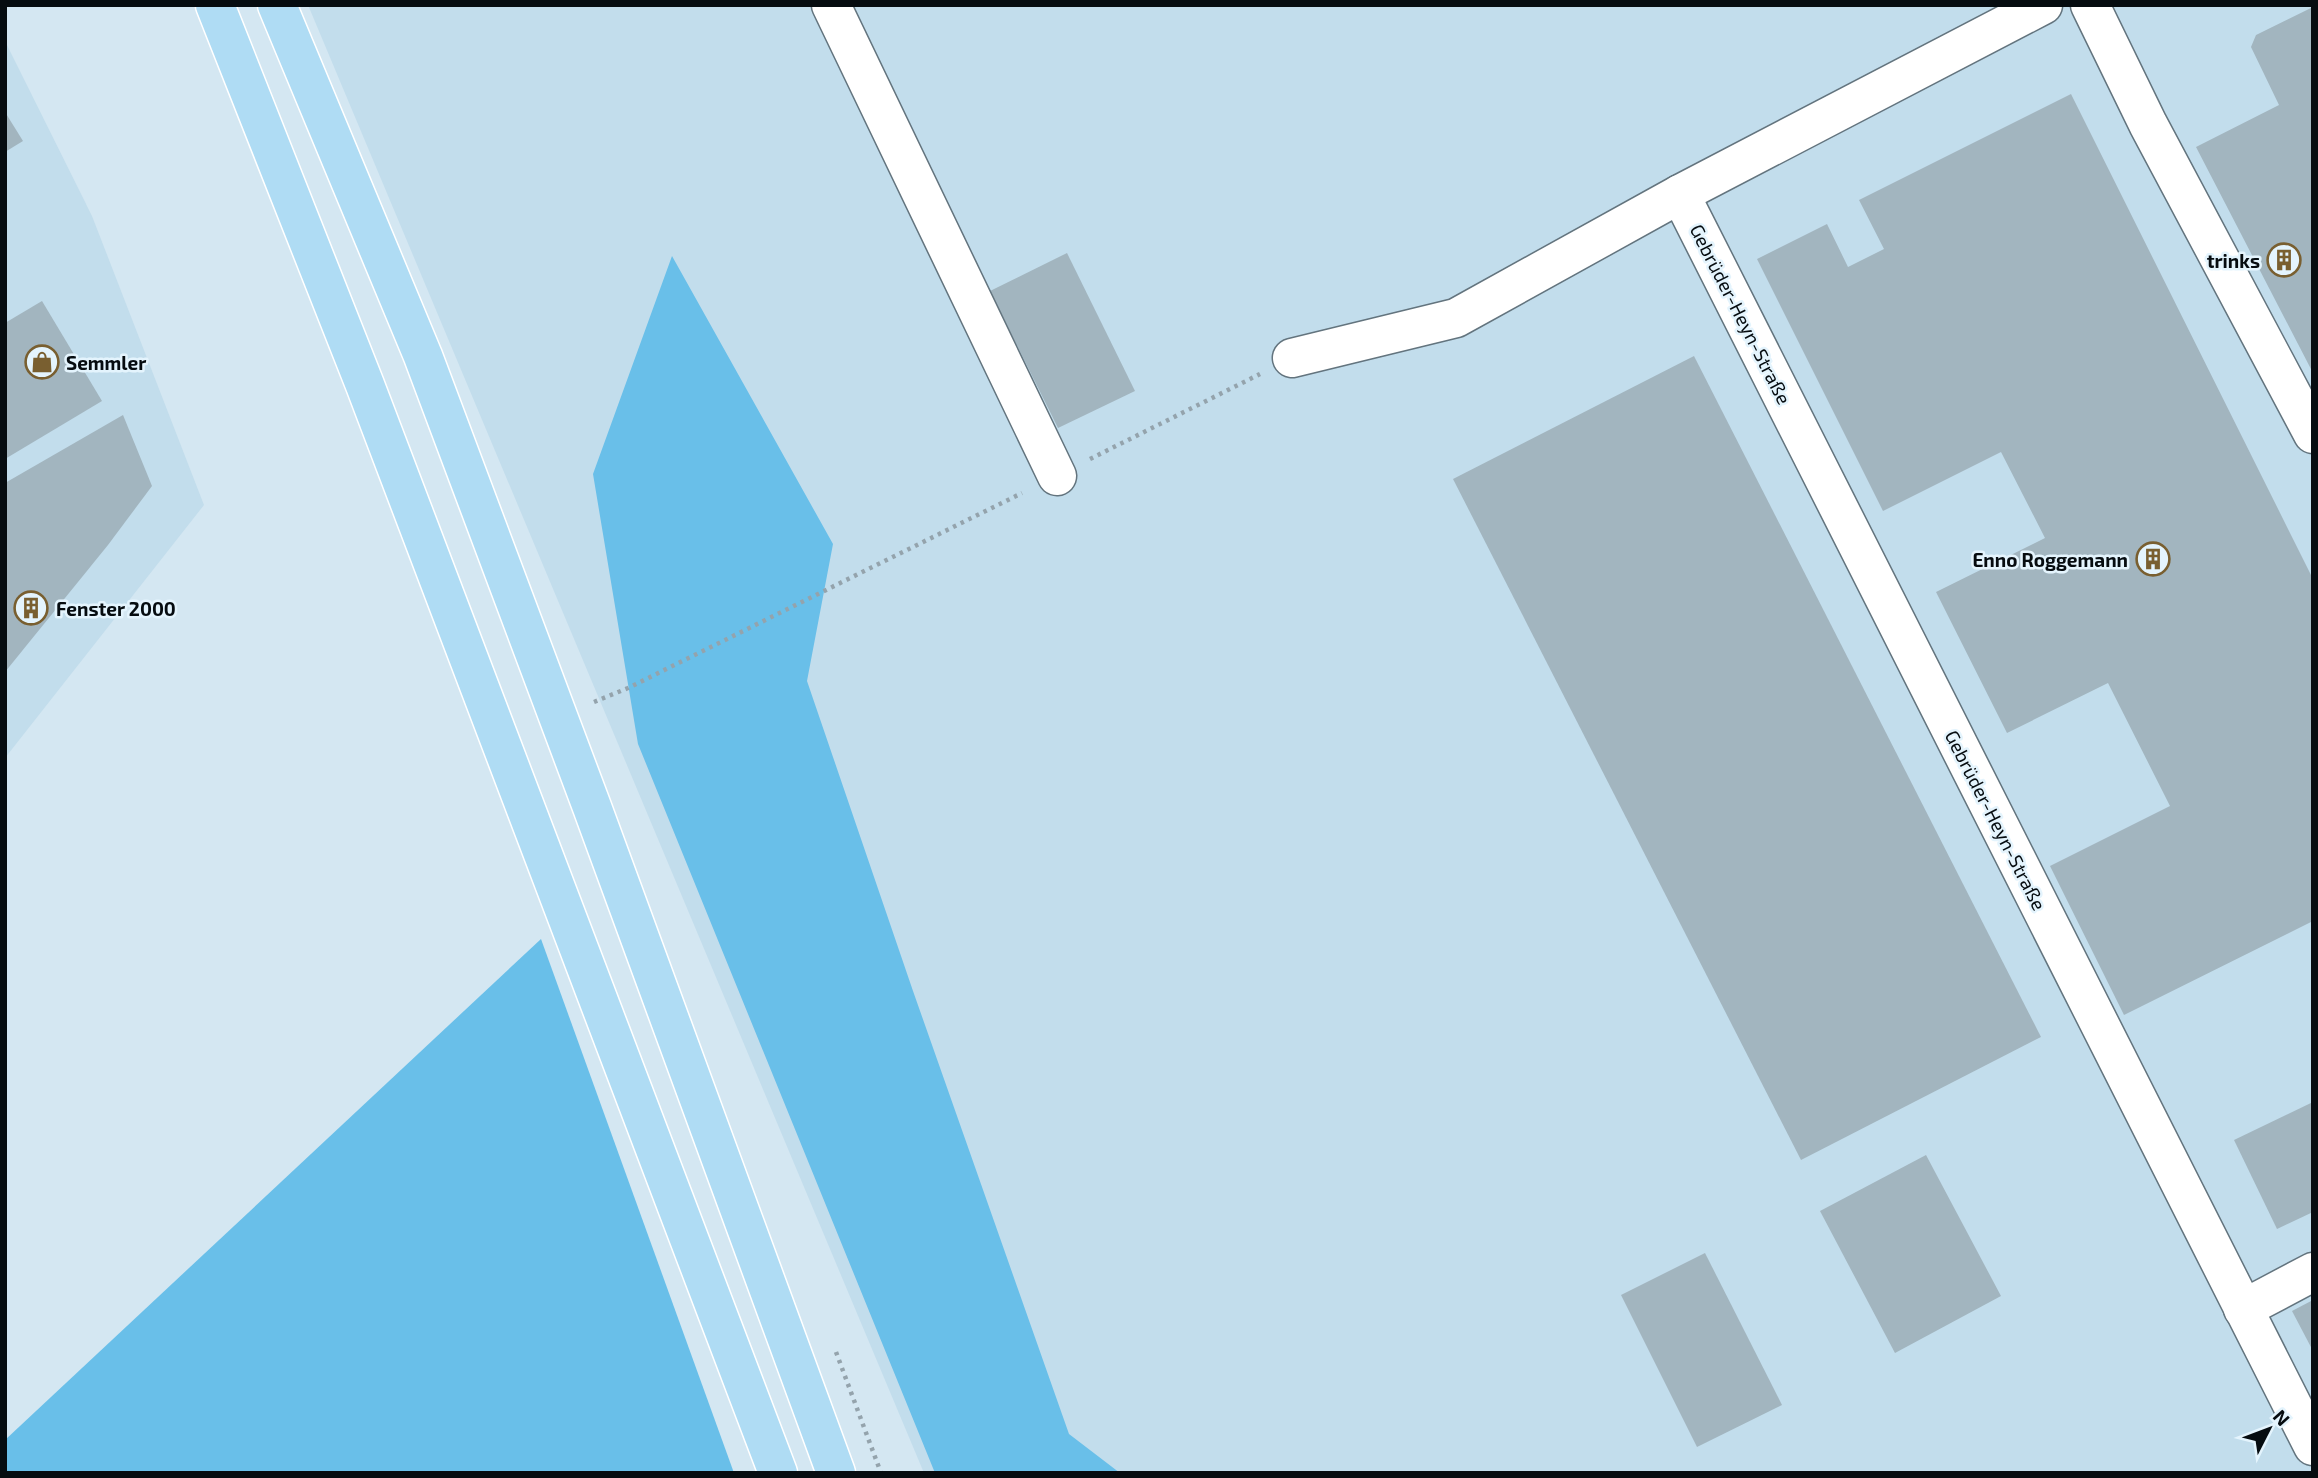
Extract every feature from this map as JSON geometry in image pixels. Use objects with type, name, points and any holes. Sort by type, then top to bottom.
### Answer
[{"type":"highway","points":[[215,5],[375,411],[778,1473]]},
{"type":"highway","points":[[277,5],[428,369],[836,1473]]},
{"type":"street","points":[[831,5],[1056,475]]},
{"type":"street","points":[[1292,358],[1456,318],[1680,194],[2043,5]]},
{"type":"street","points":[[2090,5],[2148,124],[2313,434]]},
{"type":"street","name":"Gebrüder-Heyn-Straße","points":[[1680,194],[2313,1446]]},
{"type":"street","points":[[2243,1309],[2313,1272]]},
{"type":"path","points":[[594,702],[628,688],[1292,358]]},
{"type":"shaded area","points":[[308,5],[2313,5],[2313,1473],[924,1473]]},
{"type":"shaded area","points":[[5,41],[92,216],[204,505],[5,758]]},
{"type":"shaded area","points":[[672,256],[833,544],[807,681],[1069,1434],[1120,1473],[935,1473],[638,744],[593,474]]},
{"type":"shaded area","points":[[541,939],[734,1473],[5,1473],[5,1440]]},
{"type":"building","name":"trinks","points":[[2313,7],[2313,373],[2196,147],[2279,105],[2251,47],[2256,35]]},
{"type":"building","name":"Enno Roggemann","points":[[2071,94],[2313,579],[2313,921],[2124,1015],[2050,866],[2170,806],[2108,683],[2007,733],[1936,592],[2045,538],[2001,452],[1883,511],[1757,259],[1827,224],[1848,267],[1884,249],[1859,200]]},
{"type":"building","points":[[5,112],[23,141],[5,152]]},
{"type":"building","points":[[1067,253],[1135,391],[1058,428],[990,291]]},
{"type":"building","name":"Semmler","points":[[42,301],[102,401],[5,459],[5,323]]},
{"type":"building","points":[[1694,356],[2041,1037],[1801,1160],[1453,479]]},
{"type":"building","points":[[123,415],[152,486],[5,672],[5,483]]},
{"type":"building","points":[[2313,1102],[2313,1212],[2277,1229],[2234,1140]]},
{"type":"building","points":[[1926,1155],[2001,1296],[1895,1353],[1820,1211]]},
{"type":"building","points":[[1705,1253],[1782,1405],[1697,1447],[1621,1295]]},
{"type":"building","points":[[2313,1300],[2313,1351],[2292,1311]]},
{"type":"place","name":"trinks","points":[[2284,260]]},
{"type":"place","name":"Semmler","points":[[42,362]]},
{"type":"place","name":"Enno Roggemann","points":[[2153,559]]},
{"type":"place","name":"Fenster 2000","points":[[31,608]]}]
